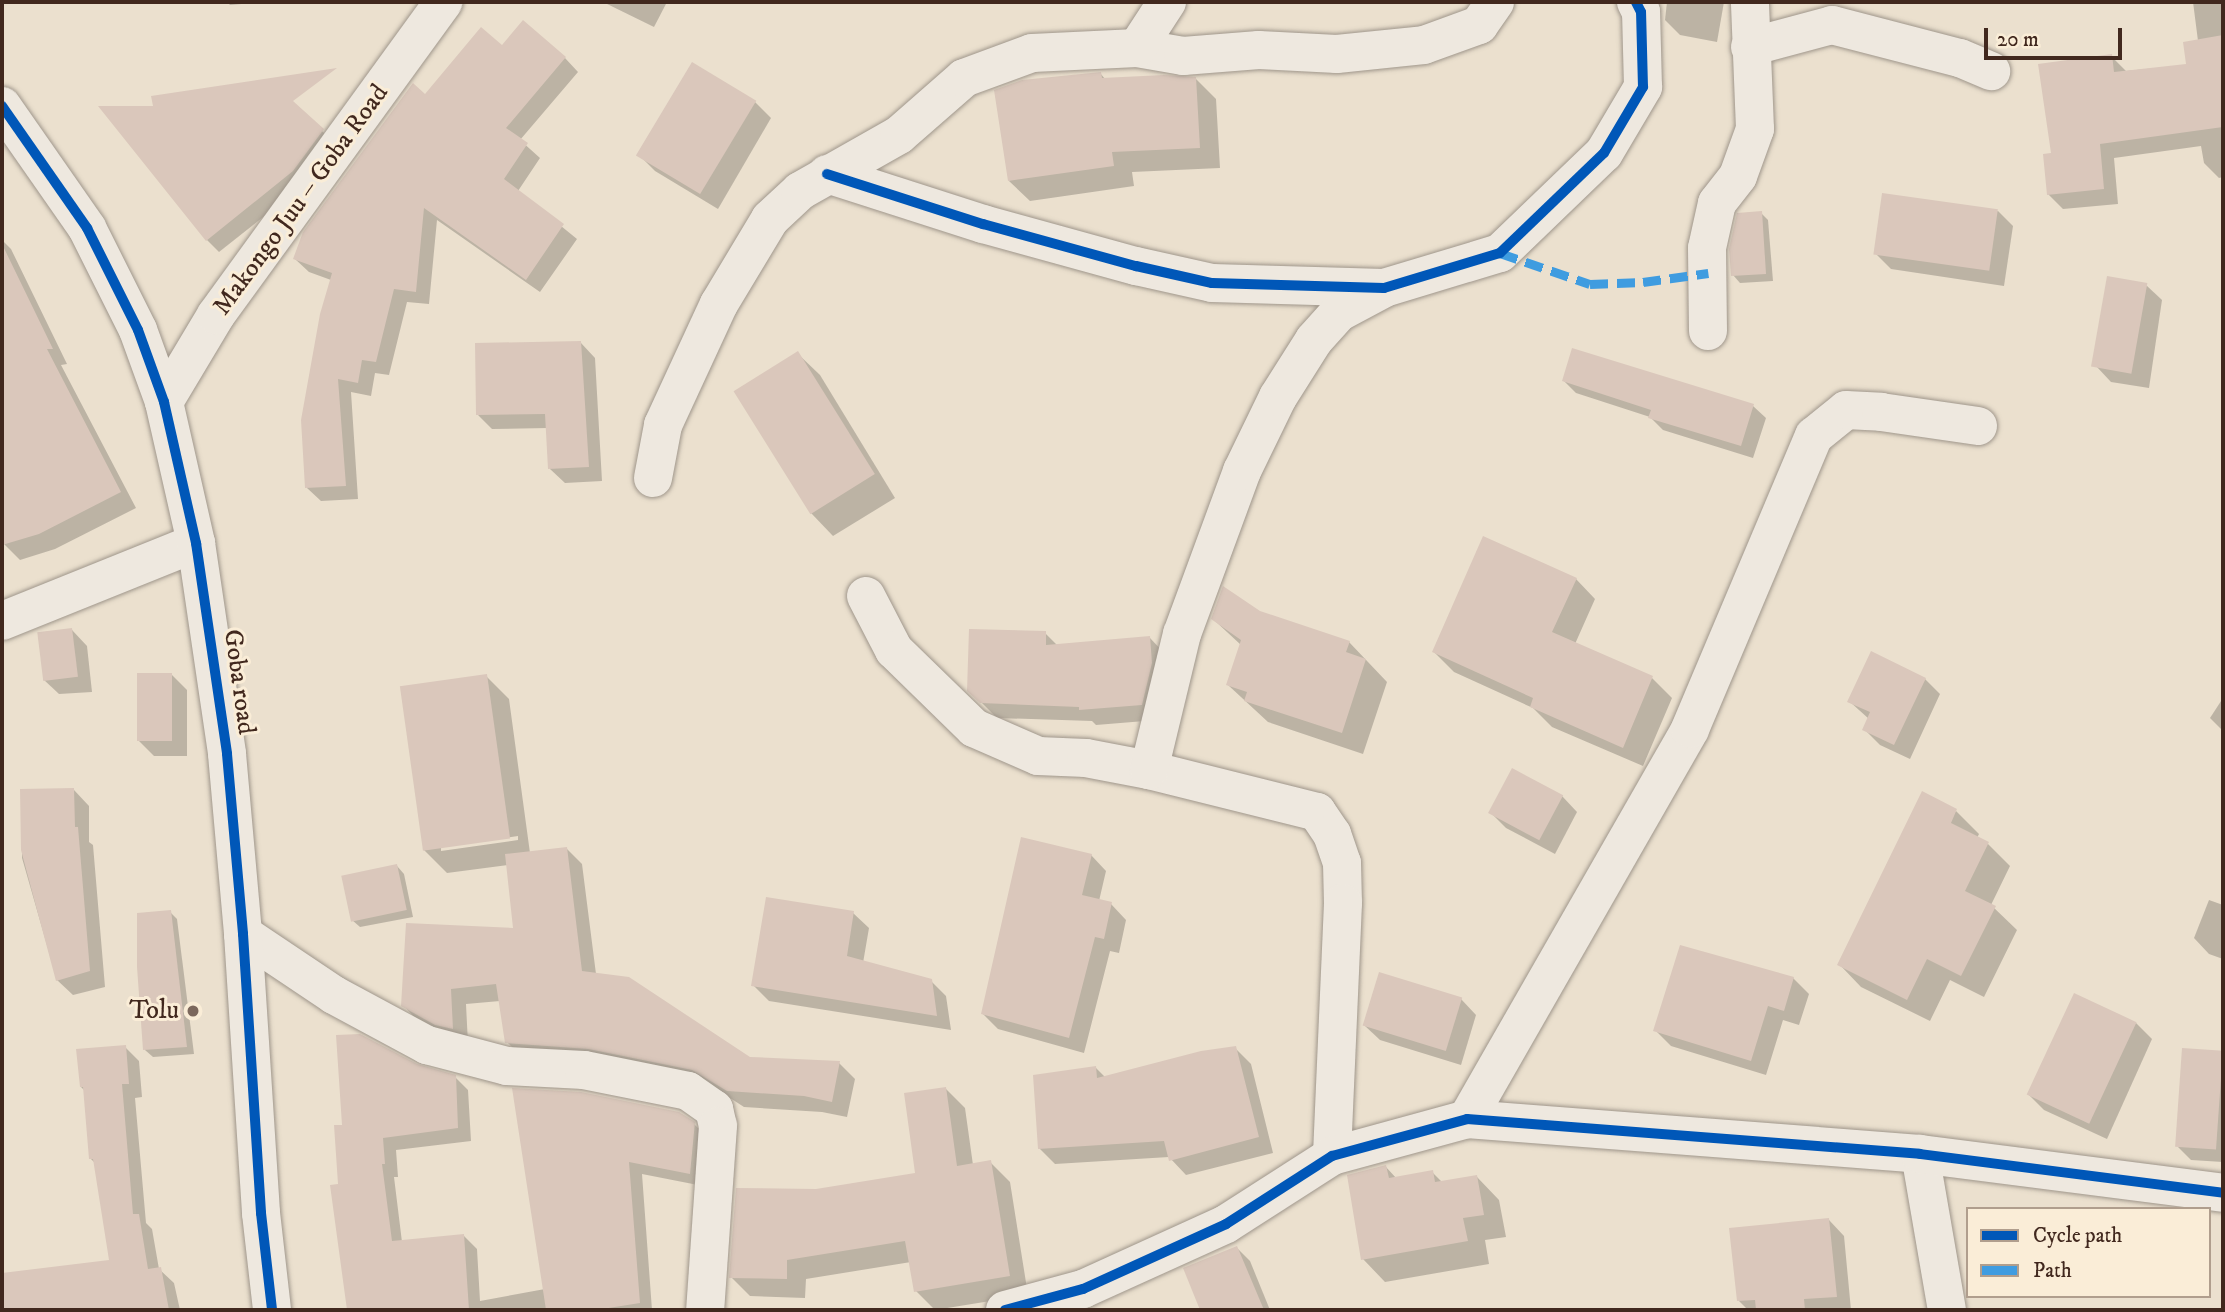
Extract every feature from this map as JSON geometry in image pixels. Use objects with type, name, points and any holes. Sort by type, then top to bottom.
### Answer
[{"type":"street","name":"Makongo Juu – Goba Road","points":[[164,402],[216,315],[443,2]]},
{"type":"street","points":[[1137,48],[1167,2]]},
{"type":"street","points":[[653,478],[663,425],[719,304],[770,219],[800,191],[899,135],[964,78],[1032,53],[1137,48],[1183,56],[1259,50],[1337,54],[1424,45],[1479,25],[1495,2]]},
{"type":"street","points":[[1149,770],[1181,634],[1242,471],[1278,397],[1314,340],[1338,313],[1384,288],[1500,253],[1604,153],[1643,87],[1641,12],[1636,2]]},
{"type":"street","points":[[1708,331],[1707,248],[1717,203],[1738,176],[1755,129],[1750,2]]},
{"type":"street","points":[[1750,47],[1832,25],[1960,58],[1991,71]]},
{"type":"street","name":"Goba road","points":[[2,106],[87,229],[138,330],[164,402],[196,543],[227,754],[243,934],[261,1213],[272,1310]]},
{"type":"street","points":[[827,174],[983,223],[1136,266],[1212,283],[1384,288]]},
{"type":"street","points":[[1467,1119],[1690,729],[1814,436],[1846,410],[1978,426]]},
{"type":"street","points":[[2,621],[196,543]]},
{"type":"street","points":[[866,596],[894,650],[975,728],[1038,756],[1086,758],[1149,770],[1317,812],[1332,834],[1342,863],[1343,903],[1332,1156]]},
{"type":"street","points":[[243,934],[334,995],[427,1045],[507,1066],[584,1070],[688,1091],[714,1108],[718,1126],[705,1310]]},
{"type":"street","points":[[1005,1310],[1083,1289],[1226,1224],[1332,1156],[1467,1119],[1920,1154],[2223,1193]]},
{"type":"street","points":[[1920,1154],[1947,1310]]},
{"type":"building","points":[[523,20],[566,57],[506,128],[528,143],[504,179],[564,224],[526,280],[424,208],[416,292],[394,289],[376,362],[362,360],[358,383],[338,379],[346,486],[305,488],[301,420],[320,314],[332,273],[293,259],[303,232],[413,83],[425,94],[481,27],[502,45]]},
{"type":"building","points":[[2223,35],[2223,127],[2100,144],[2104,189],[2047,195],[2043,154],[2051,153],[2038,64],[2112,54],[2114,72],[2186,64],[2183,42]]},
{"type":"building","points":[[692,62],[756,101],[700,194],[636,155]]},
{"type":"building","points":[[337,68],[293,101],[324,129],[293,171],[206,241],[98,106],[153,106],[151,96]]},
{"type":"building","points":[[1101,72],[1102,78],[1164,75],[1196,77],[1200,148],[1112,152],[1114,166],[1008,181],[994,90],[1022,80]]},
{"type":"building","points":[[1882,193],[1998,209],[1989,271],[1873,254]]},
{"type":"building","points":[[1762,211],[1766,274],[1731,276],[1729,249],[1737,213]]},
{"type":"building","points":[[2,244],[53,349],[47,349],[121,492],[39,534],[2,545]]},
{"type":"building","points":[[2107,276],[2147,283],[2131,374],[2091,367]]},
{"type":"building","points":[[581,341],[589,467],[548,469],[545,414],[476,415],[475,343]]},
{"type":"building","points":[[1572,348],[1754,404],[1741,446],[1648,418],[1651,410],[1562,381]]},
{"type":"building","points":[[798,351],[875,474],[810,514],[734,391]]},
{"type":"building","points":[[1483,536],[1577,578],[1552,632],[1653,676],[1623,748],[1530,707],[1533,698],[1432,652]]},
{"type":"building","points":[[1223,586],[1260,611],[1350,641],[1346,652],[1366,659],[1342,733],[1244,701],[1247,692],[1226,685],[1241,640],[1211,619]]},
{"type":"building","points":[[72,628],[78,677],[43,681],[37,632]]},
{"type":"building","points":[[969,629],[1046,631],[1046,645],[1150,636],[1152,663],[1142,705],[1079,710],[1079,707],[980,703],[967,691]]},
{"type":"building","points":[[1871,651],[1926,678],[1894,745],[1862,730],[1870,712],[1847,702]]},
{"type":"building","points":[[137,673],[172,673],[172,741],[137,741]]},
{"type":"building","points":[[487,674],[510,838],[423,851],[400,686]]},
{"type":"building","points":[[1512,768],[1563,795],[1539,840],[1488,813]]},
{"type":"building","points":[[74,788],[75,827],[78,827],[90,971],[56,981],[21,850],[20,789]]},
{"type":"building","points":[[1922,791],[1957,809],[1951,823],[1989,842],[1965,891],[1996,906],[1961,976],[1927,959],[1907,1000],[1837,965]]},
{"type":"building","points":[[1021,837],[1092,854],[1082,895],[1112,902],[1104,939],[1095,937],[1069,1038],[981,1014]]},
{"type":"building","points":[[567,847],[582,971],[629,977],[750,1057],[840,1061],[832,1102],[804,1096],[727,1091],[692,1070],[588,1049],[505,1043],[496,984],[451,989],[453,1029],[435,1025],[401,1006],[406,923],[513,928],[505,854]]},
{"type":"building","points":[[397,864],[407,910],[351,922],[341,876]]},
{"type":"building","points":[[766,897],[854,911],[847,956],[932,979],[937,1016],[751,986]]},
{"type":"building","points":[[171,910],[187,1047],[143,1050],[137,967],[137,913]]},
{"type":"building","points":[[1680,945],[1794,977],[1784,1011],[1768,1006],[1751,1061],[1653,1031]]},
{"type":"building","points":[[1379,972],[1462,997],[1446,1051],[1363,1026]]},
{"type":"building","points":[[2074,993],[2137,1022],[2089,1124],[2027,1095]]},
{"type":"building","points":[[360,1034],[417,1064],[456,1075],[458,1128],[383,1138],[385,1164],[382,1164],[392,1241],[464,1234],[469,1310],[347,1310],[330,1185],[338,1184],[334,1125],[342,1125],[336,1035]]},
{"type":"building","points":[[126,1045],[129,1084],[122,1084],[133,1214],[139,1214],[148,1269],[161,1267],[169,1310],[2,1310],[2,1273],[109,1260],[93,1159],[89,1159],[83,1087],[80,1087],[76,1049]]},
{"type":"building","points":[[1236,1046],[1259,1137],[1169,1161],[1164,1141],[1038,1149],[1033,1075],[1096,1066],[1097,1078],[1201,1051]]},
{"type":"building","points":[[2182,1048],[2223,1051],[2216,1150],[2175,1147]]},
{"type":"building","points":[[946,1087],[957,1166],[991,1160],[1010,1276],[914,1292],[905,1241],[787,1260],[787,1279],[729,1278],[736,1188],[816,1189],[915,1173],[904,1093]]},
{"type":"building","points":[[512,1088],[581,1092],[679,1112],[695,1122],[690,1174],[629,1162],[640,1303],[596,1310],[546,1310]]},
{"type":"building","points":[[1386,1165],[1389,1178],[1433,1170],[1435,1182],[1477,1175],[1484,1215],[1463,1218],[1468,1241],[1361,1260],[1347,1175]]},
{"type":"building","points":[[1829,1218],[1837,1297],[1804,1299],[1805,1310],[1756,1310],[1755,1300],[1737,1301],[1729,1228]]},
{"type":"building","points":[[1237,1246],[1264,1310],[1200,1310],[1183,1268]]},
{"type":"marked path","points":[[1500,253],[1590,284],[1643,282],[1708,273]]},
{"type":"cycle path","points":[[827,174],[983,224],[1136,266],[1212,283],[1384,288],[1500,253],[1604,153],[1643,87],[1641,12],[1636,2]]},
{"type":"cycle path","points":[[2,106],[87,228],[138,330],[164,402],[196,543],[227,754],[243,934],[261,1213],[272,1310]]},
{"type":"cycle path","points":[[1005,1310],[1083,1289],[1226,1224],[1332,1156],[1467,1119],[1920,1154],[2223,1193]]},
{"type":"place","name":"Tolu","points":[[193,1011]]}]
